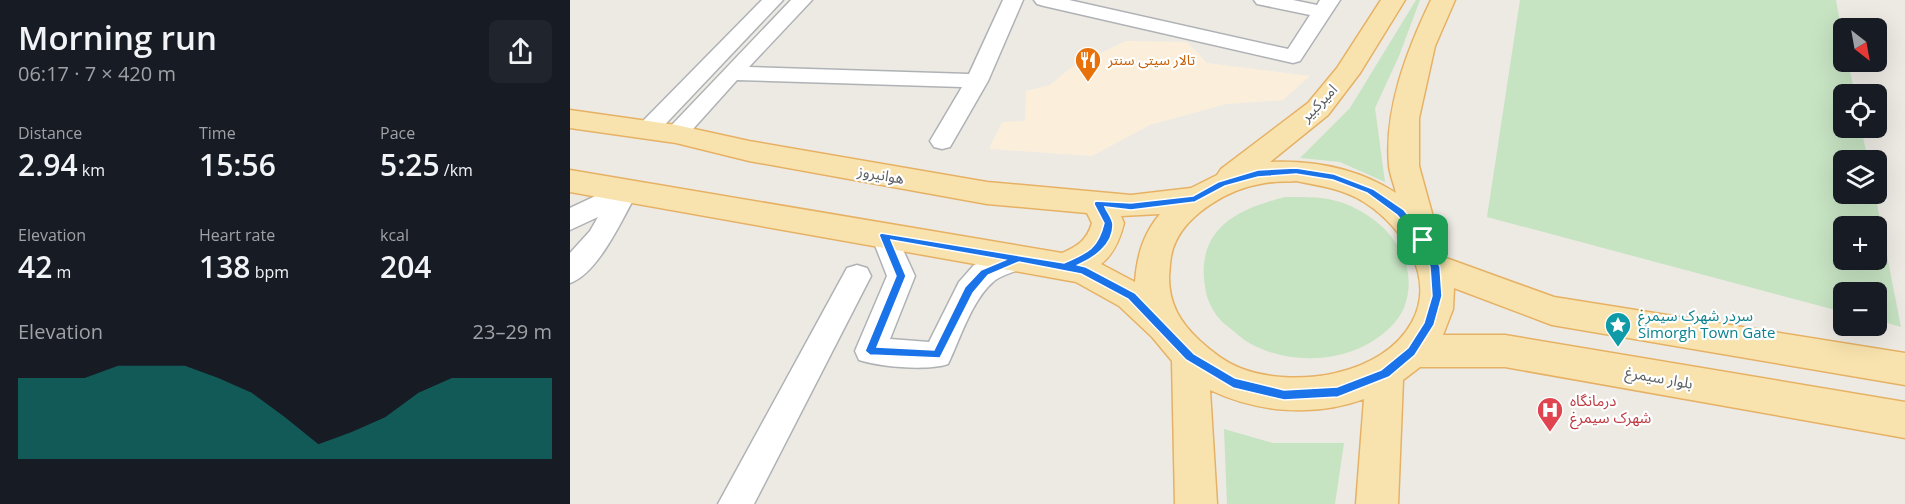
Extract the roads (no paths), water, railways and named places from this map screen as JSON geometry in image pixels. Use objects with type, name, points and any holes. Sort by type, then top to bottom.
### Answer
[{"type":"main road","name":"امیرکبیر","points":[[1178,344],[1153,301],[1151,271],[1158,243],[1173,219],[1318,109],[1347,72],[1393,0]]},
{"type":"main road","points":[[570,181],[1083,270],[1131,296],[1178,344],[1233,383],[1284,395],[1338,392],[1398,362],[1429,325],[1437,296],[1429,253],[1404,166],[1405,118],[1411,84],[1422,46],[1443,0]]},
{"type":"main road","name":"هوانیروز","points":[[570,119],[676,134],[749,151],[987,193],[1098,204],[1131,206],[1208,191],[1258,174],[1296,171],[1334,177],[1370,191],[1400,212],[1429,253]]},
{"type":"main road","points":[[1064,267],[1090,256],[1105,240],[1108,223],[1098,204]]},
{"type":"main road","points":[[1429,253],[1552,311],[1905,369]]},
{"type":"main road","points":[[1178,344],[1196,504]]},
{"type":"main road","name":"بلوار سیمرغ","points":[[1398,362],[1505,351],[1905,420]]},
{"type":"main road","points":[[1377,504],[1398,362]]},
{"type":"street","points":[[647,129],[773,0]]},
{"type":"street","points":[[673,102],[667,114],[676,117],[689,115],[802,0]]},
{"type":"street","points":[[942,141],[977,81],[1013,0]]},
{"type":"street","points":[[1044,0],[1293,57],[1327,6],[1264,0]]},
{"type":"street","points":[[731,73],[977,81]]},
{"type":"street","points":[[676,134],[703,102]]},
{"type":"street","points":[[570,220],[625,191]]},
{"type":"street","points":[[570,272],[599,238],[625,191]]},
{"type":"street","points":[[884,235],[901,276],[870,351],[937,355],[969,290],[984,273],[1018,258]]},
{"type":"street","points":[[735,504],[857,276]]},
{"type":"place","name":"تالار سیتی سنتر","points":[[1088,83]]},
{"type":"place","name":"سردر شهرک سیمرغ Simorgh Town Gate","points":[[1618,348]]},
{"type":"place","name":"درمانگاه شهرک سیمرغ","points":[[1550,433]]}]
